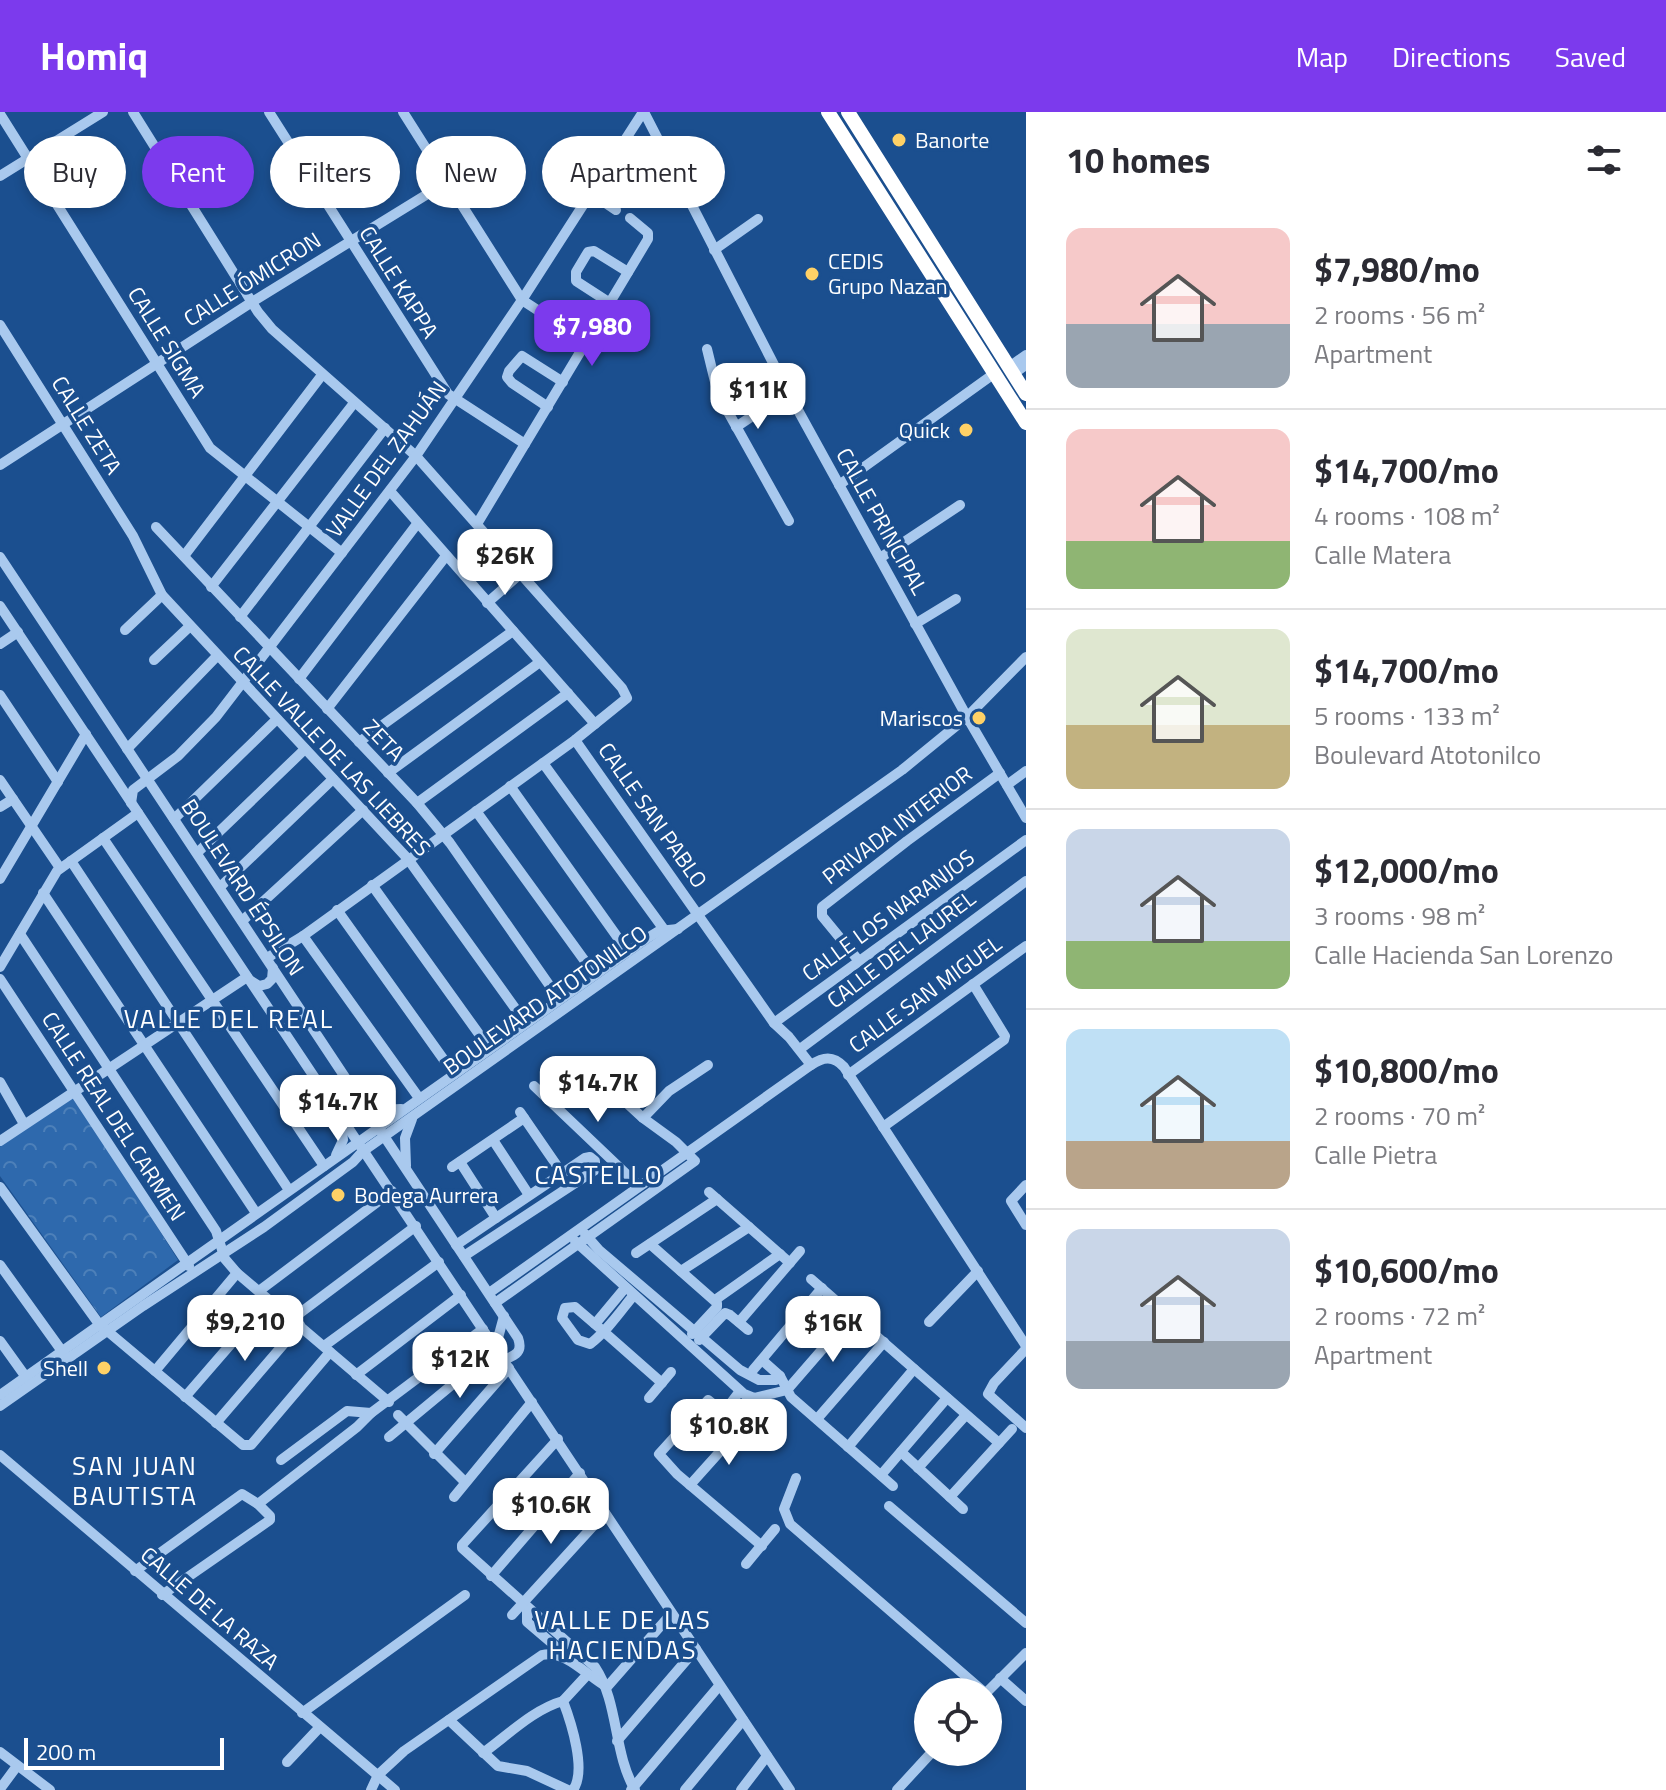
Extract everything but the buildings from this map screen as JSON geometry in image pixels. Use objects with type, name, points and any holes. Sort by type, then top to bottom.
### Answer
[{"type":"highway","points":[[828,112],[1006,372],[1026,394]]},
{"type":"highway","points":[[848,112],[1006,372],[1026,423]]},
{"type":"street","points":[[64,136],[103,112]]},
{"type":"street","points":[[0,1141],[73,1090],[248,978],[259,986],[267,984],[272,979],[270,962],[337,910],[575,740],[627,698],[622,688],[416,456],[272,329],[133,112]]},
{"type":"street","name":"CALLE KAPPA","points":[[269,112],[430,369],[455,400],[525,444]]},
{"type":"street","points":[[403,112],[418,136]]},
{"type":"street","name":"VALLE DEL ZAHUÁN","points":[[628,136],[644,112]]},
{"type":"street","name":"CALLE PRINCIPAL","points":[[644,112],[788,392],[1026,818]]},
{"type":"street","name":"CALLE SIGMA","points":[[0,114],[24,152]]},
{"type":"street","points":[[0,176],[24,161]]},
{"type":"street","name":"CALLE ÓMICRON","points":[[0,465],[252,302],[416,201]]},
{"type":"street","name":"CALLE SIGMA","points":[[59,208],[210,448],[342,553]]},
{"type":"street","points":[[464,208],[522,300],[588,343]]},
{"type":"street","name":"VALLE DEL ZAHUÁN","points":[[131,803],[133,790],[189,746],[216,717],[390,491],[455,400],[581,208]]},
{"type":"street","points":[[477,524],[648,239],[648,233],[630,218]]},
{"type":"street","points":[[714,250],[758,219]]},
{"type":"street","points":[[610,303],[578,283],[574,278],[576,272],[588,252],[594,251],[628,272]]},
{"type":"street","name":"CALLE ZETA","points":[[0,325],[139,547]]},
{"type":"street","points":[[707,349],[715,385],[789,521]]},
{"type":"street","points":[[839,485],[1006,372],[1026,355]]},
{"type":"street","points":[[548,407],[509,380],[509,371],[522,356],[563,382]]},
{"type":"street","points":[[1006,372],[1026,365]]},
{"type":"street","points":[[184,556],[322,375]]},
{"type":"street","points":[[736,427],[788,392]]},
{"type":"street","points":[[211,587],[354,403]]},
{"type":"street","points":[[240,617],[385,428]]},
{"type":"street","points":[[390,491],[595,724]]},
{"type":"street","points":[[880,558],[960,505]]},
{"type":"street","points":[[299,679],[417,524]]},
{"type":"street","name":"ZETA","points":[[156,527],[417,803],[443,834],[559,999]]},
{"type":"street","name":"CALLE VALLE DE LAS LIEBRES","points":[[139,547],[162,595],[408,859],[525,1022]]},
{"type":"street","points":[[327,709],[446,556]]},
{"type":"street","name":"BOULEVARD ÉPSILON","points":[[0,557],[518,1338],[521,1347],[516,1355],[504,1360]]},
{"type":"street","points":[[487,603],[520,574]]},
{"type":"street","points":[[125,630],[162,595]]},
{"type":"street","points":[[915,624],[956,599]]},
{"type":"street","name":"BOULEVARD ÉPSILON","points":[[0,606],[790,1790]]},
{"type":"street","points":[[154,660],[189,627]]},
{"type":"street","points":[[359,742],[513,631]]},
{"type":"street","points":[[0,644],[18,632]]},
{"type":"street","points":[[127,749],[217,656]]},
{"type":"street","name":"BOULEVARD ATOTONILCO","points":[[0,1406],[28,1381],[186,1263],[327,1164],[362,1146],[415,1102],[525,1022],[654,933],[680,929],[902,770],[967,717],[1026,657]]},
{"type":"street","points":[[388,773],[540,662]]},
{"type":"street","points":[[417,803],[568,693]]},
{"type":"street","points":[[0,695],[58,782]]},
{"type":"street","points":[[174,819],[277,719]]},
{"type":"street","points":[[0,879],[86,734]]},
{"type":"street","name":"CALLE SAN PABLO","points":[[575,740],[774,1023],[811,1065]]},
{"type":"street","points":[[197,853],[305,749]]},
{"type":"street","points":[[543,763],[667,933]]},
{"type":"street","points":[[1007,785],[1026,771]]},
{"type":"street","name":"PRIVADA INTERIOR","points":[[859,961],[820,910],[1000,773]]},
{"type":"street","points":[[220,887],[333,779]]},
{"type":"street","points":[[0,780],[60,868]]},
{"type":"street","points":[[510,786],[628,952]]},
{"type":"street","points":[[0,807],[13,799]]},
{"type":"street","points":[[242,921],[363,810]]},
{"type":"street","points":[[476,811],[595,975]]},
{"type":"street","points":[[0,967],[60,868],[138,813]]},
{"type":"street","points":[[103,838],[211,1000],[327,1164],[343,1140],[340,1115]]},
{"type":"street","name":"CALLE LOS NARANJOS","points":[[774,1023],[1026,840]]},
{"type":"street","points":[[0,863],[17,852]]},
{"type":"street","points":[[71,861],[289,1190]]},
{"type":"street","name":"CALLE DEL LAUREL","points":[[800,1049],[1026,881]]},
{"type":"street","points":[[372,885],[489,1048]]},
{"type":"street","points":[[43,893],[256,1213]]},
{"type":"street","points":[[337,910],[454,1074]]},
{"type":"street","name":"BOULEVARD ATOTONILCO","points":[[381,1132],[412,1118],[667,933]]},
{"type":"street","points":[[20,934],[221,1239],[224,1255],[237,1273],[389,1402]]},
{"type":"street","points":[[303,936],[415,1102],[394,1111],[380,1110],[359,1098]]},
{"type":"street","name":"CALLE SAN MIGUEL","points":[[848,1075],[1026,946]]},
{"type":"street","name":"CALLE REAL DEL CARMEN","points":[[0,979],[195,1274]]},
{"type":"street","points":[[883,1127],[1004,1040],[1005,1036],[973,984]]},
{"type":"street","points":[[584,1233],[686,1151],[821,1058],[833,1059],[848,1075],[883,1127],[1026,1348],[988,1394],[1026,1428]]},
{"type":"street","points":[[643,1118],[669,1091],[708,1065]]},
{"type":"street","points":[[492,1298],[584,1233],[695,1161],[591,1070]]},
{"type":"street","points":[[534,1086],[639,1186]]},
{"type":"street","points":[[1,1087],[24,1124]]},
{"type":"street","points":[[496,1218],[456,1165],[493,1140],[522,1115],[562,1173]]},
{"type":"street","points":[[410,1175],[405,1164],[404,1148],[412,1118]]},
{"type":"street","points":[[493,1140],[529,1195]]},
{"type":"street","name":"BOULEVARD ATOTONILCO","points":[[104,1327],[224,1255],[331,1179],[362,1146]]},
{"type":"street","points":[[454,1242],[588,1157],[596,1162],[595,1170],[464,1256]]},
{"type":"street","points":[[1026,1185],[1011,1201],[1026,1225]]},
{"type":"street","points":[[0,1187],[104,1327],[243,1445],[251,1445],[327,1349],[439,1262]]},
{"type":"street","name":"BOULEVARD ÉPSILON","points":[[396,1196],[418,1195],[454,1242]]},
{"type":"street","points":[[636,1253],[713,1195],[790,1263]]},
{"type":"street","points":[[259,1291],[396,1196]]},
{"type":"street","points":[[216,1423],[296,1322],[416,1226]]},
{"type":"street","points":[[681,1271],[749,1227]]},
{"type":"street","points":[[584,1233],[740,1370],[759,1380],[771,1381],[780,1376]]},
{"type":"street","points":[[574,1240],[748,1395],[787,1390],[852,1315]]},
{"type":"street","points":[[650,1244],[715,1300],[717,1307],[698,1335]]},
{"type":"street","points":[[689,1344],[723,1314],[730,1315],[743,1326],[800,1251]]},
{"type":"street","points":[[715,1300],[780,1254]]},
{"type":"street","points":[[0,1265],[65,1354]]},
{"type":"street","points":[[929,1322],[978,1271]]},
{"type":"street","points":[[155,1371],[237,1273]]},
{"type":"street","points":[[811,1279],[999,1443]]},
{"type":"street","points":[[753,1370],[822,1288]]},
{"type":"street","points":[[629,1292],[599,1328],[662,1383]]},
{"type":"street","points":[[356,1375],[461,1295]]},
{"type":"street","points":[[185,1397],[269,1300]]},
{"type":"street","points":[[504,1316],[498,1338],[504,1360]]},
{"type":"street","points":[[258,1504],[371,1413],[483,1329]]},
{"type":"street","points":[[0,1341],[28,1381]]},
{"type":"street","points":[[817,1419],[884,1342]]},
{"type":"street","points":[[389,1437],[402,1419],[459,1379],[504,1360]]},
{"type":"street","points":[[434,1454],[504,1360]]},
{"type":"street","points":[[762,1360],[780,1376],[791,1397],[893,1486]]},
{"type":"street","points":[[1016,1360],[1026,1368]]},
{"type":"street","points":[[848,1447],[914,1369]]},
{"type":"street","points":[[649,1398],[671,1372]]},
{"type":"street","points":[[724,1412],[759,1389],[759,1380]]},
{"type":"street","name":"BOULEVARD ATOTONILCO","points":[[0,1395],[28,1381]]},
{"type":"street","points":[[690,1485],[738,1423],[748,1395]]},
{"type":"street","points":[[881,1475],[947,1398]]},
{"type":"street","points":[[754,1437],[706,1401],[660,1452],[662,1459],[690,1485],[762,1546]]},
{"type":"street","points":[[454,1497],[464,1481],[532,1402]]},
{"type":"street","points":[[281,1460],[347,1411],[371,1413]]},
{"type":"street","points":[[918,1468],[966,1415]]},
{"type":"street","points":[[402,1419],[464,1481]]},
{"type":"street","points":[[950,1497],[1012,1429]]},
{"type":"street","points":[[558,1439],[462,1548],[525,1605],[564,1656],[607,1687]]},
{"type":"street","points":[[901,1452],[963,1509]]},
{"type":"street","name":"CALLE DE LA RAZA","points":[[0,1455],[395,1790]]},
{"type":"street","points":[[491,1576],[580,1473]]},
{"type":"street","points":[[796,1478],[784,1509],[790,1524],[970,1678]]},
{"type":"street","points":[[135,1571],[242,1494],[270,1516],[270,1520],[162,1595]]},
{"type":"street","points":[[889,1506],[1025,1620]]},
{"type":"street","points":[[512,1615],[525,1605],[605,1513]]},
{"type":"street","points":[[746,1564],[775,1529]]},
{"type":"street","points":[[302,1713],[465,1595]]},
{"type":"street","points":[[607,1687],[671,1614]]},
{"type":"street","points":[[555,1644],[595,1667],[607,1687],[617,1741],[633,1789]]},
{"type":"street","points":[[371,1790],[378,1775],[426,1734],[555,1644]]},
{"type":"street","points":[[617,1741],[696,1649]]},
{"type":"street","points":[[1000,1678],[1026,1653]]},
{"type":"street","points":[[483,1753],[537,1713],[563,1701],[587,1675]]},
{"type":"street","points":[[1002,1680],[1026,1701]]},
{"type":"street","points":[[633,1789],[719,1686]]},
{"type":"street","points":[[449,1720],[498,1766],[527,1771],[570,1790],[579,1777],[576,1746],[563,1701]]},
{"type":"street","points":[[685,1790],[743,1720]]},
{"type":"street","points":[[287,1762],[319,1728]]},
{"type":"street","points":[[0,1752],[50,1790]]},
{"type":"street","points":[[741,1790],[767,1756]]},
{"type":"street","points":[[0,1789],[17,1766]]},
{"type":"street","points":[[897,1790],[919,1766]]},
{"type":"green space","points":[[74,1095],[178,1260],[101,1317],[0,1176],[0,1145]]},
{"type":"place","name":"Banorte","points":[[899,140]]},
{"type":"place","name":"CEDIS Grupo Nazan","points":[[812,274]]},
{"type":"place","name":"Quick","points":[[966,430]]},
{"type":"place","name":"Mariscos","points":[[979,718]]},
{"type":"place","name":"Bodega Aurrera","points":[[338,1195]]},
{"type":"place","name":"Shell","points":[[104,1368]]},
{"type":"district","name":"VALLE DEL REAL","points":[[229,1018]]},
{"type":"district","name":"CASTELLO","points":[[599,1174]]},
{"type":"district","name":"SAN JUAN BAUTISTA","points":[[135,1480]]},
{"type":"district","name":"VALLE DE LAS HACIENDAS","points":[[623,1634]]}]
